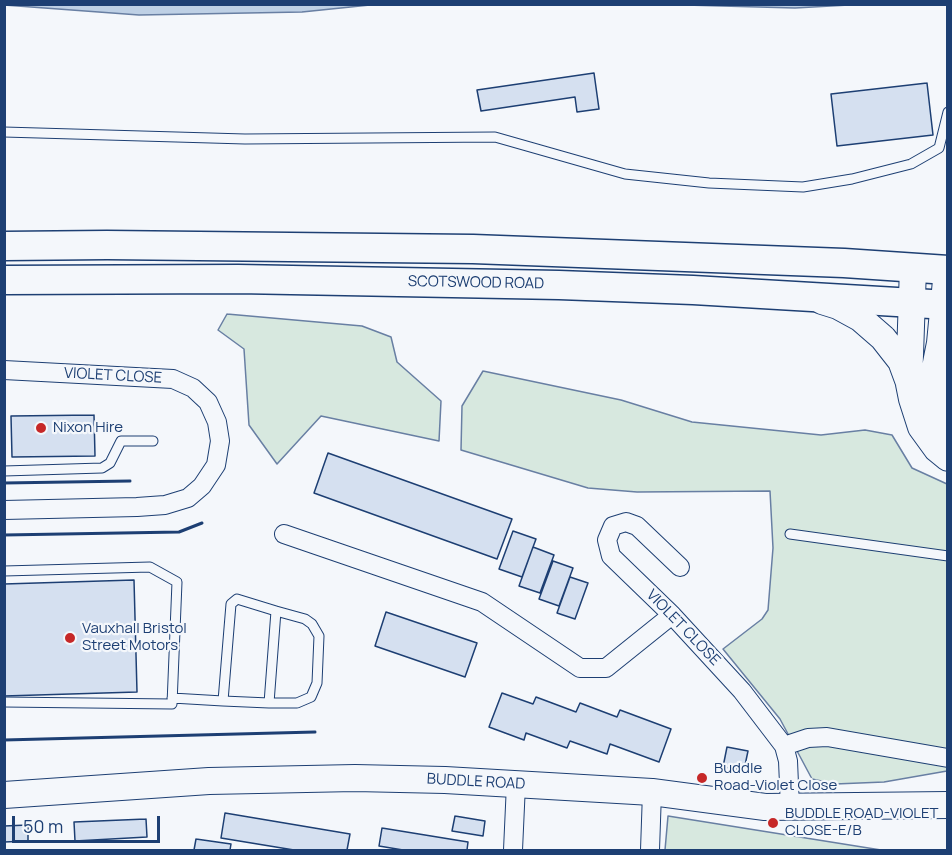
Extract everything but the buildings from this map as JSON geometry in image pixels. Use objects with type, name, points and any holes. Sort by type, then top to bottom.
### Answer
[{"type":"main road","points":[[4,246],[461,248],[844,263],[947,270]]},
{"type":"main road","name":"SCOTSWOOD ROAD","points":[[4,280],[238,279],[559,285],[807,296],[946,305]]},
{"type":"street","points":[[909,384],[913,268]]},
{"type":"street","points":[[947,270],[946,305],[935,368],[934,393],[939,430],[948,456]]},
{"type":"street","points":[[807,296],[838,306],[860,318],[883,338],[901,361],[921,427],[937,449],[948,456]]},
{"type":"street","name":"VIOLET CLOSE","points":[[4,370],[173,379],[193,388],[208,402],[217,422],[220,441],[216,465],[202,486],[188,498],[165,505],[137,507],[4,510]]},
{"type":"street","name":"VIOLET CLOSE","points":[[680,567],[637,526],[626,522],[613,526],[607,540],[612,556],[672,615],[742,691],[784,746],[788,761],[790,807]]},
{"type":"street","points":[[284,534],[482,602],[580,668],[606,668],[672,615]]},
{"type":"street","points":[[784,746],[808,738],[827,737],[948,758]]},
{"type":"street","name":"BUDDLE ROAD","points":[[4,795],[209,781],[346,778],[446,780],[652,792],[737,804],[790,807],[948,805]]},
{"type":"street","points":[[513,850],[516,784]]},
{"type":"street","points":[[650,850],[652,792]]},
{"type":"lane","points":[[4,132],[245,139],[495,136],[625,174],[710,183],[803,187],[852,179],[911,164],[939,148],[948,112]]},
{"type":"lane","points":[[4,471],[102,468],[110,463],[121,441],[153,441]]},
{"type":"lane","points":[[790,534],[948,556]]},
{"type":"lane","points":[[4,571],[150,567],[177,582],[172,704],[4,702]]},
{"type":"lane","points":[[172,698],[223,701],[269,703],[297,703],[311,697],[316,683],[319,636],[312,624],[305,619],[237,599],[231,603],[223,701]]},
{"type":"lane","points":[[269,703],[276,611]]},
{"type":"shaded area","points":[[227,314],[362,326],[391,337],[397,362],[441,401],[439,441],[321,416],[277,464],[249,425],[244,349],[218,330]]},
{"type":"shaded area","points":[[483,371],[621,400],[692,422],[821,435],[865,430],[892,435],[912,468],[947,484],[947,771],[884,782],[835,784],[812,779],[780,719],[723,649],[762,619],[768,610],[773,548],[770,491],[637,492],[588,488],[461,450],[462,406]]},
{"type":"shaded area","points":[[668,816],[881,850],[665,850]]},
{"type":"water","points":[[4,5],[370,5],[302,12],[139,15]]},
{"type":"water","points":[[685,5],[849,5],[795,8]]},
{"type":"wall","points":[[4,483],[130,481]]},
{"type":"wall","points":[[4,535],[179,532],[202,523]]},
{"type":"wall","points":[[4,740],[315,732]]},
{"type":"place","name":"Nixon Hire","points":[[41,428]]},
{"type":"place","name":"Vauxhall Bristol Street Motors","points":[[70,638]]},
{"type":"place","name":"Buddle Road-Violet Close","points":[[702,778]]},
{"type":"place","name":"BUDDLE ROAD-VIOLET CLOSE-E/B","points":[[773,823]]}]
